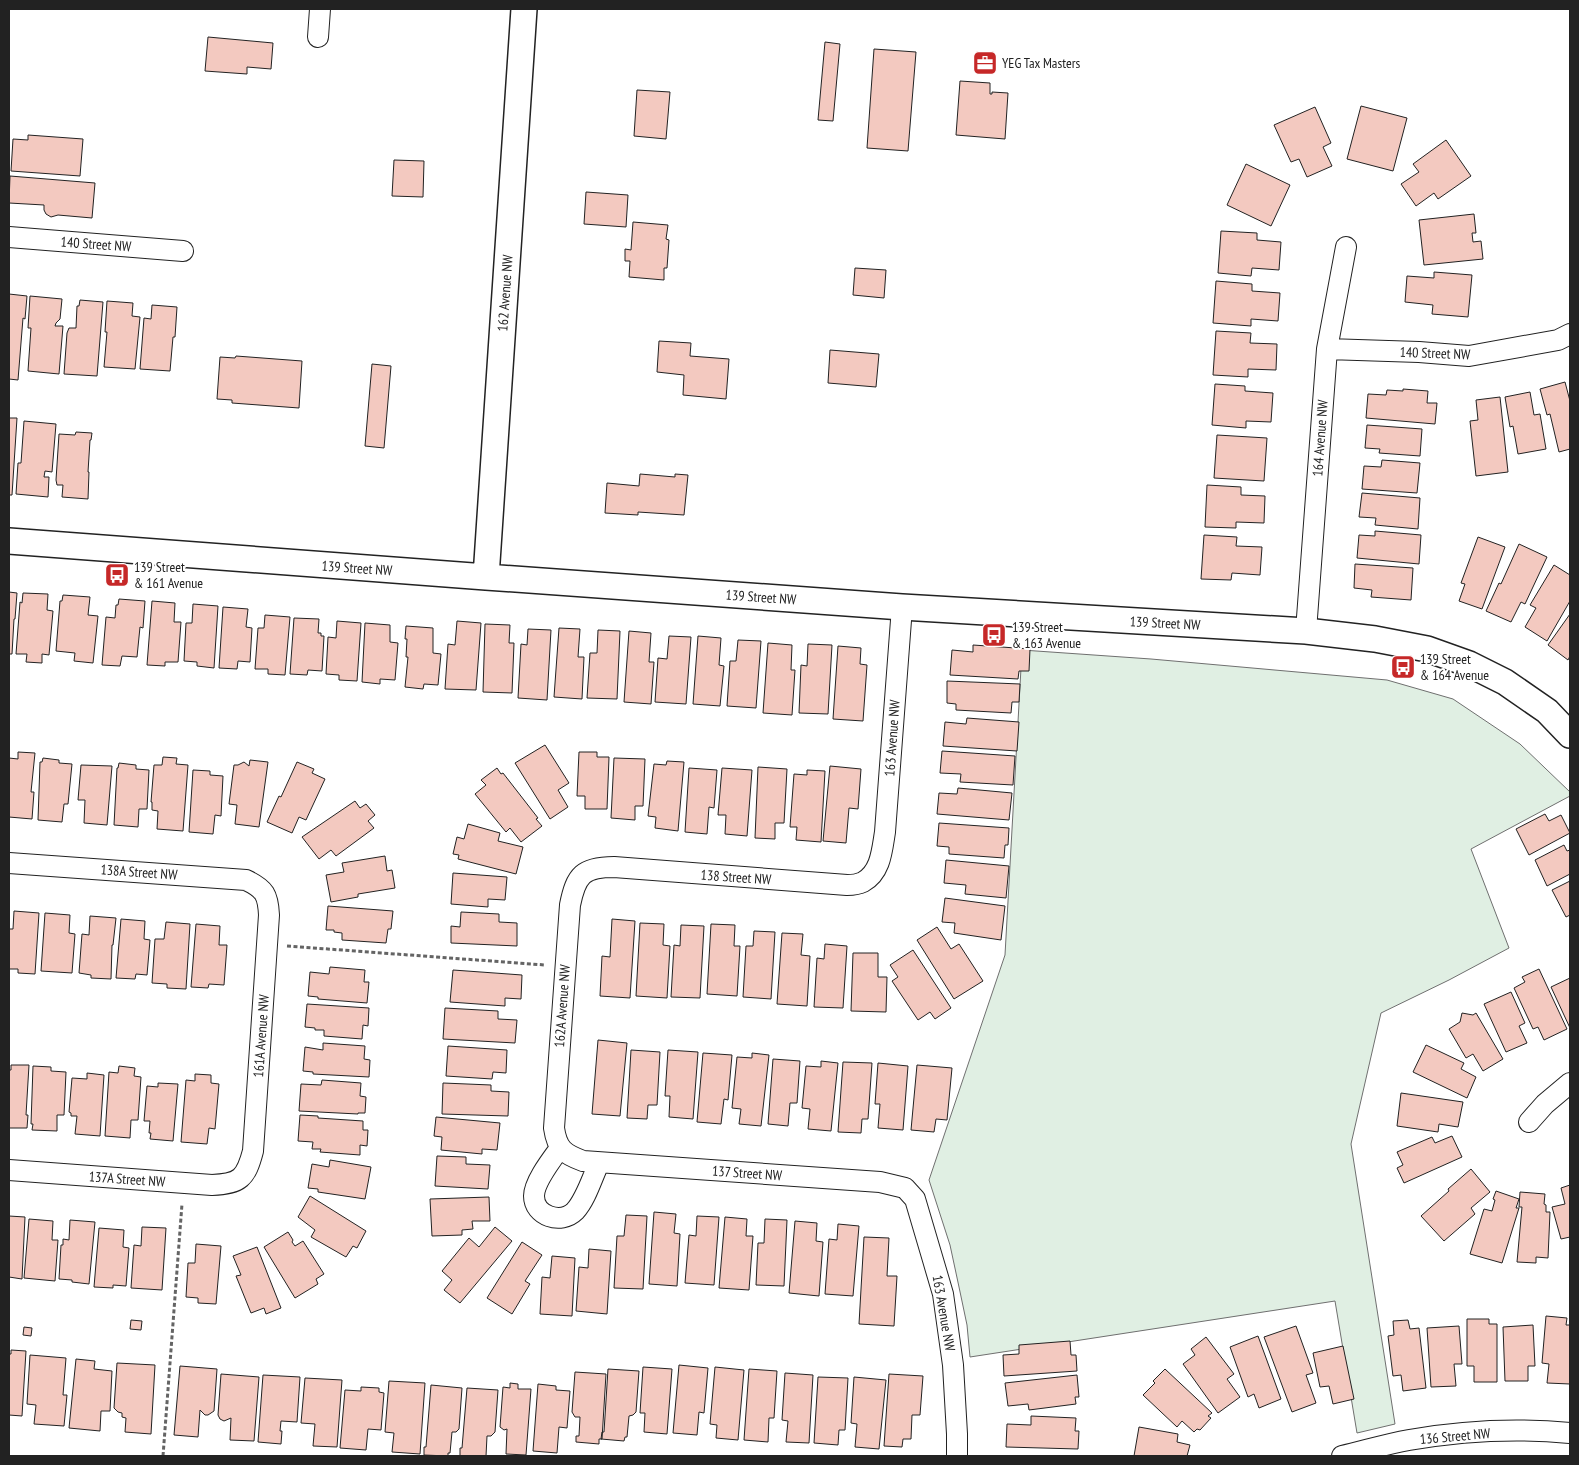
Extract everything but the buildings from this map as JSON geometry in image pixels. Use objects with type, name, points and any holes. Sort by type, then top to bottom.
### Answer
[{"type":"street","points":[[318,37],[320,9]]},
{"type":"street","name":"162 Avenue NW","points":[[486,578],[524,9]]},
{"type":"street","name":"140 Street NW","points":[[9,237],[183,250]]},
{"type":"street","name":"164 Avenue NW","points":[[1306,632],[1327,350],[1346,247]]},
{"type":"street","name":"140 Street NW","points":[[1327,350],[1419,352],[1469,356],[1558,340],[1570,334]]},
{"type":"street","name":"139 Street NW","points":[[9,541],[486,578],[1375,638],[1426,649],[1469,664],[1505,682],[1547,711],[1570,735]]},
{"type":"street","name":"163 Avenue NW","points":[[877,868],[886,832],[902,607]]},
{"type":"street","name":"138A Street NW","points":[[9,864],[246,880],[256,885],[265,893]]},
{"type":"street","name":"138 Street NW","points":[[589,870],[601,867],[614,867],[847,885],[862,883],[877,868]]},
{"type":"street","name":"162A Avenue NW","points":[[560,1148],[555,1137],[554,1116],[570,905],[576,882],[589,870]]},
{"type":"street","name":"161A Avenue NW","points":[[243,1177],[250,1166],[253,1151],[269,915],[265,893]]},
{"type":"street","points":[[1530,1122],[1545,1104],[1570,1083]]},
{"type":"street","points":[[560,1148],[536,1186],[534,1196],[539,1209],[552,1217],[569,1216],[574,1212],[580,1204],[599,1163]]},
{"type":"street","name":"137 Street NW","points":[[560,1148],[569,1156],[599,1163],[880,1182],[895,1185]]},
{"type":"street","name":"137A Street NW","points":[[9,1170],[212,1185],[229,1184],[243,1177]]},
{"type":"street","name":"163 Avenue NW","points":[[895,1185],[905,1188],[915,1200],[943,1294],[953,1365],[957,1456]]},
{"type":"street","name":"136 Street NW","points":[[1342,1456],[1407,1448],[1438,1436],[1516,1431],[1570,1433]]},
{"type":"path","points":[[267,945],[565,966]]},
{"type":"path","points":[[163,1456],[184,1183]]},
{"type":"green space","points":[[1022,650],[1151,659],[1387,680],[1453,699],[1520,744],[1570,792],[1570,796],[1471,849],[1509,948],[1381,1013],[1351,1144],[1395,1424],[1357,1433],[1335,1301],[970,1357],[967,1325],[950,1245],[929,1180],[1005,955]]},
{"type":"place","name":"YEG Tax Masters","points":[[985,63]]},
{"type":"place","name":"139 Street & 161 Avenue","points":[[117,575]]},
{"type":"place","name":"139 Street & 163 Avenue","points":[[994,635]]},
{"type":"place","name":"139 Street & 164 Avenue","points":[[1403,667]]}]
